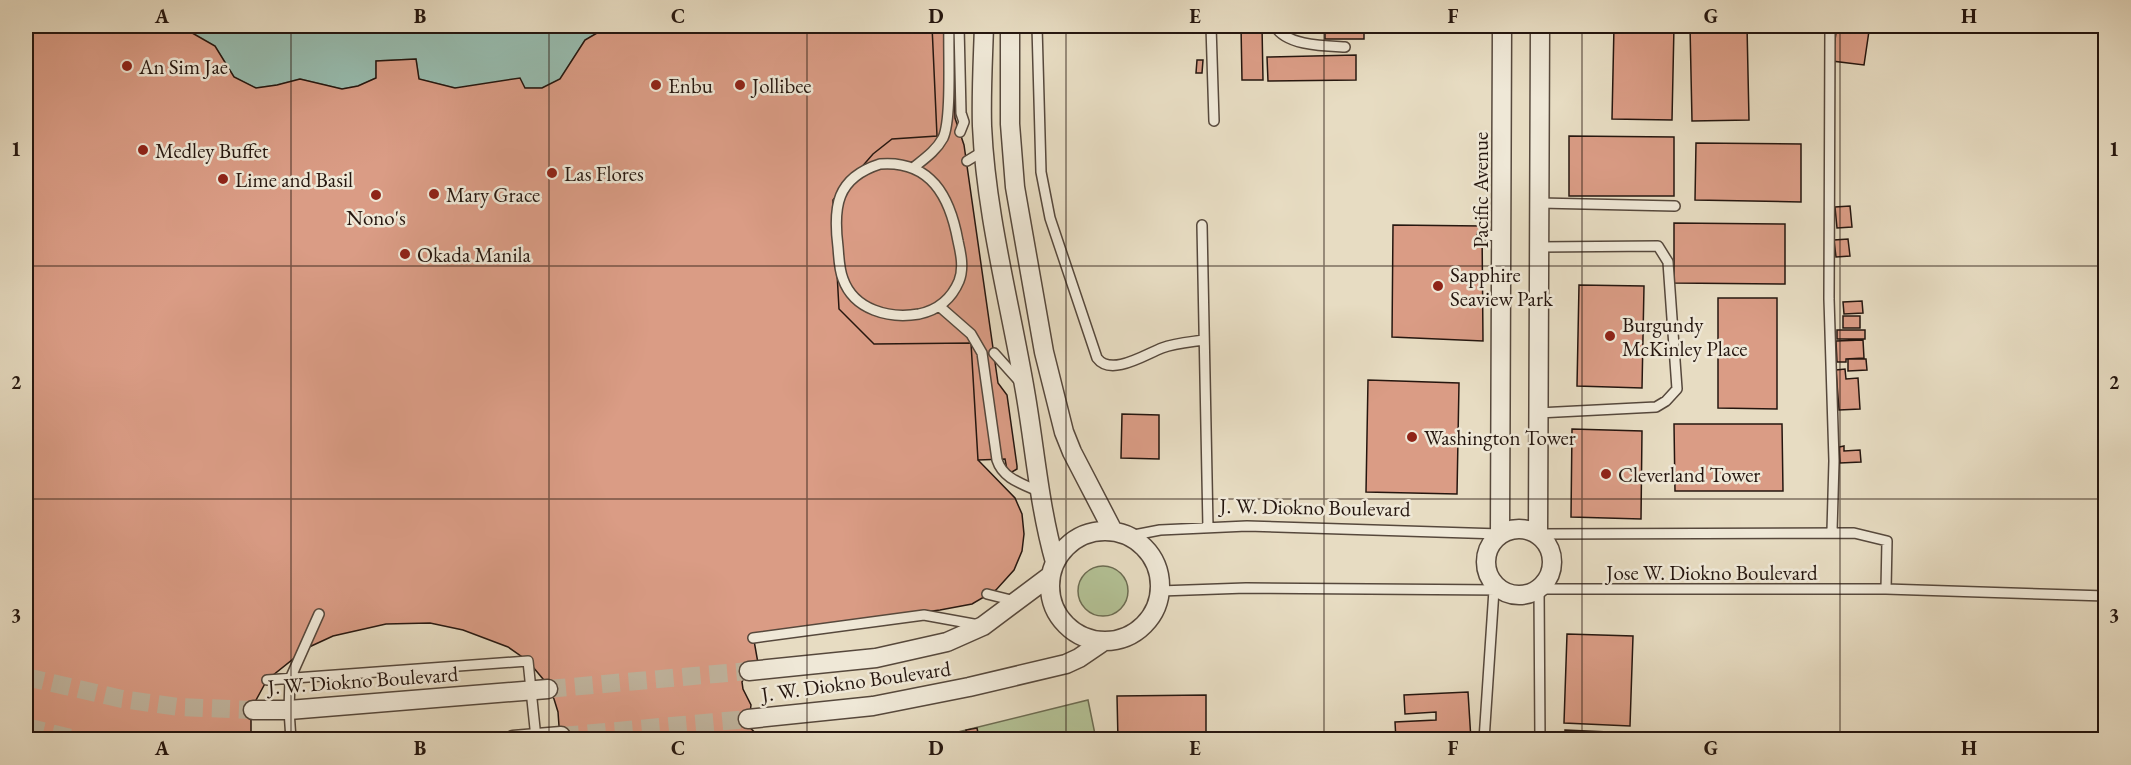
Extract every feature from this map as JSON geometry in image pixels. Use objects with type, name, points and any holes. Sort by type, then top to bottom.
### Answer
[{"type":"street","points":[[984,26],[971,53],[998,256],[1025,387],[1052,569],[1051,597],[1054,608],[1066,625],[1083,637],[1104,641],[1122,639],[1141,628],[1154,612],[1160,591],[1160,578],[1150,553],[1140,543],[1121,533],[1099,530],[1085,533],[1072,540],[1062,550],[1052,569]]},
{"type":"street","points":[[1010,26],[1010,124],[1015,187],[1044,352],[1064,432],[1072,452],[1121,533]]},
{"type":"street","name":"Pacific Avenue","points":[[1500,534],[1502,26]]},
{"type":"street","points":[[1538,534],[1540,26]]},
{"type":"street","points":[[1523,528],[1538,534],[1546,541],[1553,562],[1546,582],[1539,589],[1520,596],[1497,590],[1488,573],[1486,562],[1493,542],[1500,534],[1523,528]]},
{"type":"street","name":"J. W. Diokno Boulevard","points":[[749,671],[886,656],[947,642],[983,626],[1017,602],[1052,569]]},
{"type":"street","name":"J. W. Diokno Boulevard","points":[[748,719],[873,706],[980,685],[1066,664],[1104,641]]},
{"type":"street","name":"J. W. Diokno Boulevard","points":[[253,710],[289,710],[539,690]]},
{"type":"street","points":[[513,740],[561,736]]},
{"type":"lane","points":[[913,168],[935,150],[944,137],[948,113],[949,26]]},
{"type":"lane","points":[[959,26],[971,53],[961,113],[964,122],[960,132]]},
{"type":"lane","points":[[1037,26],[1041,172],[1050,218],[1097,358],[1106,366],[1119,364],[1141,358],[1164,347],[1204,340]]},
{"type":"lane","points":[[1211,26],[1214,122]]},
{"type":"lane","points":[[1275,26],[1285,36],[1310,45],[1345,47]]},
{"type":"lane","points":[[1830,26],[1829,299],[1834,461],[1832,531]]},
{"type":"lane","points":[[966,161],[985,150]]},
{"type":"lane","points":[[880,165],[903,165],[913,168],[929,178],[939,188],[946,201],[955,224],[962,262],[961,276],[956,289],[939,306],[930,311],[912,315],[879,313],[866,307],[855,298],[843,279],[836,212],[839,199],[844,188],[860,172],[880,165]]},
{"type":"lane","points":[[1540,203],[1675,206]]},
{"type":"lane","points":[[1202,225],[1208,528]]},
{"type":"lane","points":[[1482,235],[1502,236]]},
{"type":"lane","points":[[1538,413],[1656,407],[1677,389],[1668,262],[1658,246],[1539,247]]},
{"type":"lane","points":[[939,306],[971,334],[982,353],[1000,468],[1008,477],[1040,492]]},
{"type":"lane","points":[[994,353],[1025,387]]},
{"type":"lane","name":"J. W. Diokno Boulevard","points":[[1121,533],[1247,526],[1500,534]]},
{"type":"lane","name":"Jose W. Diokno Boulevard","points":[[1538,534],[1692,535],[1832,531],[1854,533],[1887,541],[1886,589]]},
{"type":"lane","points":[[1160,591],[1246,588],[1497,590],[1484,740]]},
{"type":"lane","points":[[1539,589],[1540,740]]},
{"type":"lane","name":"Jose W. Diokno Boulevard","points":[[1539,589],[1886,589],[2106,596]]},
{"type":"lane","points":[[987,594],[1017,602]]},
{"type":"lane","points":[[291,740],[290,679],[319,614]]},
{"type":"lane","points":[[758,636],[924,615],[983,626]]},
{"type":"lane","points":[[267,680],[528,661],[539,690],[536,738]]},
{"type":"green space","points":[[1103,566],[1121,573],[1128,591],[1121,609],[1103,616],[1085,609],[1078,591],[1085,573]]},
{"type":"green space","points":[[1088,700],[1096,739],[917,740],[958,732]]},
{"type":"water","points":[[180,26],[609,26],[585,40],[560,79],[542,88],[455,88],[419,79],[416,59],[376,61],[376,78],[358,86],[342,89],[300,79],[256,88],[234,77],[215,46]]},
{"type":"building","name":"Okada Manila","points":[[26,26],[180,26],[215,46],[234,77],[256,88],[300,79],[342,89],[358,86],[376,78],[376,61],[416,59],[419,79],[455,88],[520,78],[525,88],[542,88],[560,79],[585,40],[609,26],[932,26],[937,136],[892,139],[873,154],[833,200],[839,309],[874,344],[971,343],[978,460],[1015,498],[1022,514],[1024,534],[1022,551],[1014,570],[996,590],[972,604],[753,635],[758,663],[747,673],[742,682],[751,705],[746,724],[763,740],[560,740],[558,712],[554,699],[543,679],[528,661],[508,647],[463,630],[430,623],[386,624],[333,636],[307,648],[267,680],[255,702],[251,717],[251,740],[26,740]]},
{"type":"building","points":[[932,26],[953,26],[955,118],[964,145],[998,383],[1007,395],[1017,466],[1017,469],[1012,472],[1007,470],[1005,459],[978,460],[971,343],[874,344],[839,309],[833,200],[873,154],[892,139],[937,136]]},
{"type":"building","points":[[1241,26],[1262,26],[1263,80],[1242,80]]},
{"type":"building","points":[[1325,26],[1364,26],[1364,39],[1325,39]]},
{"type":"building","points":[[1614,26],[1674,26],[1672,120],[1612,119]]},
{"type":"building","points":[[1690,26],[1747,26],[1749,120],[1692,121]]},
{"type":"building","points":[[1837,26],[1869,31],[1864,65],[1832,61]]},
{"type":"building","points":[[1356,55],[1356,80],[1268,81],[1267,57]]},
{"type":"building","points":[[1197,60],[1203,60],[1202,73],[1196,73]]},
{"type":"building","points":[[1569,136],[1674,137],[1674,196],[1569,196]]},
{"type":"building","points":[[1696,143],[1801,144],[1801,202],[1695,200]]},
{"type":"building","points":[[1850,206],[1852,227],[1837,228],[1835,207]]},
{"type":"building","points":[[1674,223],[1785,224],[1785,284],[1674,283]]},
{"type":"building","name":"Sapphire Seaview Park","points":[[1393,225],[1482,226],[1483,341],[1392,337]]},
{"type":"building","points":[[1848,239],[1850,256],[1836,257],[1834,240]]},
{"type":"building","name":"Burgundy McKinley Place","points":[[1579,285],[1644,286],[1642,388],[1577,386]]},
{"type":"building","points":[[1718,298],[1777,298],[1777,409],[1718,408]]},
{"type":"building","points":[[1862,301],[1863,313],[1844,314],[1843,302]]},
{"type":"building","points":[[1843,316],[1860,316],[1860,328],[1843,328]]},
{"type":"building","points":[[1837,330],[1865,330],[1865,339],[1837,339]]},
{"type":"building","points":[[1863,340],[1864,358],[1837,362],[1836,341]]},
{"type":"building","points":[[1848,359],[1866,359],[1867,370],[1848,371]]},
{"type":"building","points":[[1845,369],[1846,379],[1858,378],[1860,409],[1839,410],[1836,370]]},
{"type":"building","name":"Washington Tower","points":[[1368,380],[1459,383],[1457,494],[1366,492]]},
{"type":"building","points":[[1122,414],[1159,415],[1159,459],[1121,458]]},
{"type":"building","points":[[1674,424],[1782,424],[1783,491],[1675,491]]},
{"type":"building","name":"Cleverland Tower","points":[[1572,429],[1642,431],[1641,519],[1571,517]]},
{"type":"building","points":[[1844,446],[1844,451],[1860,450],[1861,462],[1840,463],[1839,447]]},
{"type":"building","points":[[1567,634],[1633,636],[1630,726],[1564,723]]},
{"type":"building","points":[[1468,692],[1471,740],[1396,740],[1395,722],[1436,720],[1436,712],[1405,714],[1404,695]]},
{"type":"building","points":[[1206,695],[1206,740],[1118,740],[1117,696]]},
{"type":"building","points":[[977,728],[979,738],[968,740],[966,730]]},
{"type":"building","points":[[1565,730],[1631,733],[1630,740],[1565,740]]},
{"type":"tunnel","points":[[548,689],[749,671]]},
{"type":"tunnel","points":[[26,677],[122,699],[179,707],[253,710]]},
{"type":"tunnel","points":[[561,736],[748,719]]},
{"type":"tunnel","points":[[26,727],[79,740]]},
{"type":"place","name":"An Sim Jae","points":[[127,66]]},
{"type":"place","name":"Enbu","points":[[656,85]]},
{"type":"place","name":"Jollibee","points":[[740,85]]},
{"type":"place","name":"Medley Buffet","points":[[143,150]]},
{"type":"place","name":"Las Flores","points":[[552,173]]},
{"type":"place","name":"Lime and Basil","points":[[223,179]]},
{"type":"place","name":"Mary Grace","points":[[434,194]]},
{"type":"place","name":"Nono's","points":[[376,195]]},
{"type":"place","name":"Okada Manila","points":[[405,254]]},
{"type":"place","name":"Sapphire Seaview Park","points":[[1438,286]]},
{"type":"place","name":"Burgundy McKinley Place","points":[[1610,336]]},
{"type":"place","name":"Washington Tower","points":[[1412,437]]},
{"type":"place","name":"Cleverland Tower","points":[[1606,474]]}]
